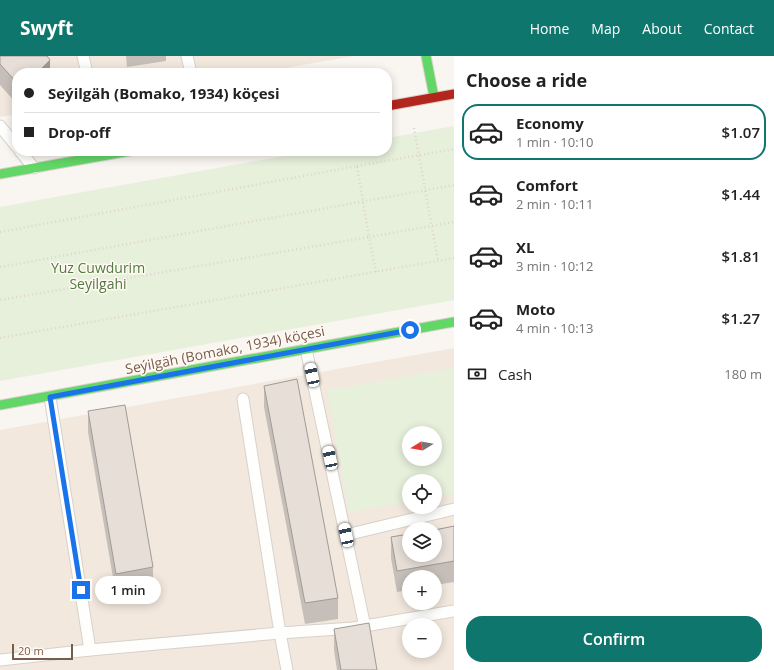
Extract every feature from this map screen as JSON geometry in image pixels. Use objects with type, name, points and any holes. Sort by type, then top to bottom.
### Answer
[{"type":"street","points":[[426,56],[434,97]]},
{"type":"street","points":[[392,105],[454,94]]},
{"type":"street","points":[[0,174],[92,156]]},
{"type":"street","name":"Seýilgäh (Bomako, 1934) köçesi","points":[[0,405],[454,322]]},
{"type":"lane","points":[[83,56],[86,68]]},
{"type":"lane","points":[[187,56],[190,68]]},
{"type":"lane","points":[[0,126],[12,141]]},
{"type":"lane","points":[[24,156],[34,168]]},
{"type":"lane","points":[[306,349],[365,627]]},
{"type":"lane","points":[[50,397],[90,650]]},
{"type":"lane","points":[[243,399],[287,670]]},
{"type":"lane","points":[[346,535],[454,509]]},
{"type":"lane","points":[[1,661],[90,650],[365,627],[454,611]]},
{"type":"path","points":[[414,128],[438,261]]},
{"type":"path","points":[[0,232],[454,149]]},
{"type":"path","points":[[357,166],[376,272]]},
{"type":"path","points":[[0,267],[454,185]]},
{"type":"path","points":[[0,300],[454,222]]},
{"type":"path","points":[[0,338],[454,258]]},
{"type":"shaded area","points":[[0,56],[354,56],[285,68],[12,68],[12,115],[0,117]]},
{"type":"shaded area","points":[[454,348],[454,670],[0,670],[0,430]]},
{"type":"green space","name":"Yuz Cuwdurim Seyilgahi","points":[[454,126],[454,300],[0,381],[0,207],[284,156],[392,156],[392,137]]},
{"type":"green space","points":[[454,368],[454,494],[442,496],[442,474],[402,474],[402,503],[349,512],[327,390]]},
{"type":"building","points":[[0,56],[47,56],[50,60],[42,68],[12,68],[12,77],[0,64]]},
{"type":"building","points":[[297,379],[338,598],[305,603],[264,386]]},
{"type":"building","points":[[125,405],[153,567],[116,574],[88,411]]},
{"type":"building","points":[[454,526],[454,561],[397,571],[391,537],[402,535],[402,562],[442,562],[442,529]]},
{"type":"building","points":[[369,623],[377,670],[341,670],[334,629]]},
{"type":"traffic: fast","points":[[426,56],[434,97]]},
{"type":"traffic: fast","points":[[0,174],[102,156]]},
{"type":"traffic: fast","points":[[0,405],[454,322]]},
{"type":"traffic: jam","points":[[392,105],[454,94]]},
{"type":"route","points":[[81,590],[50,397],[410,330]]}]
